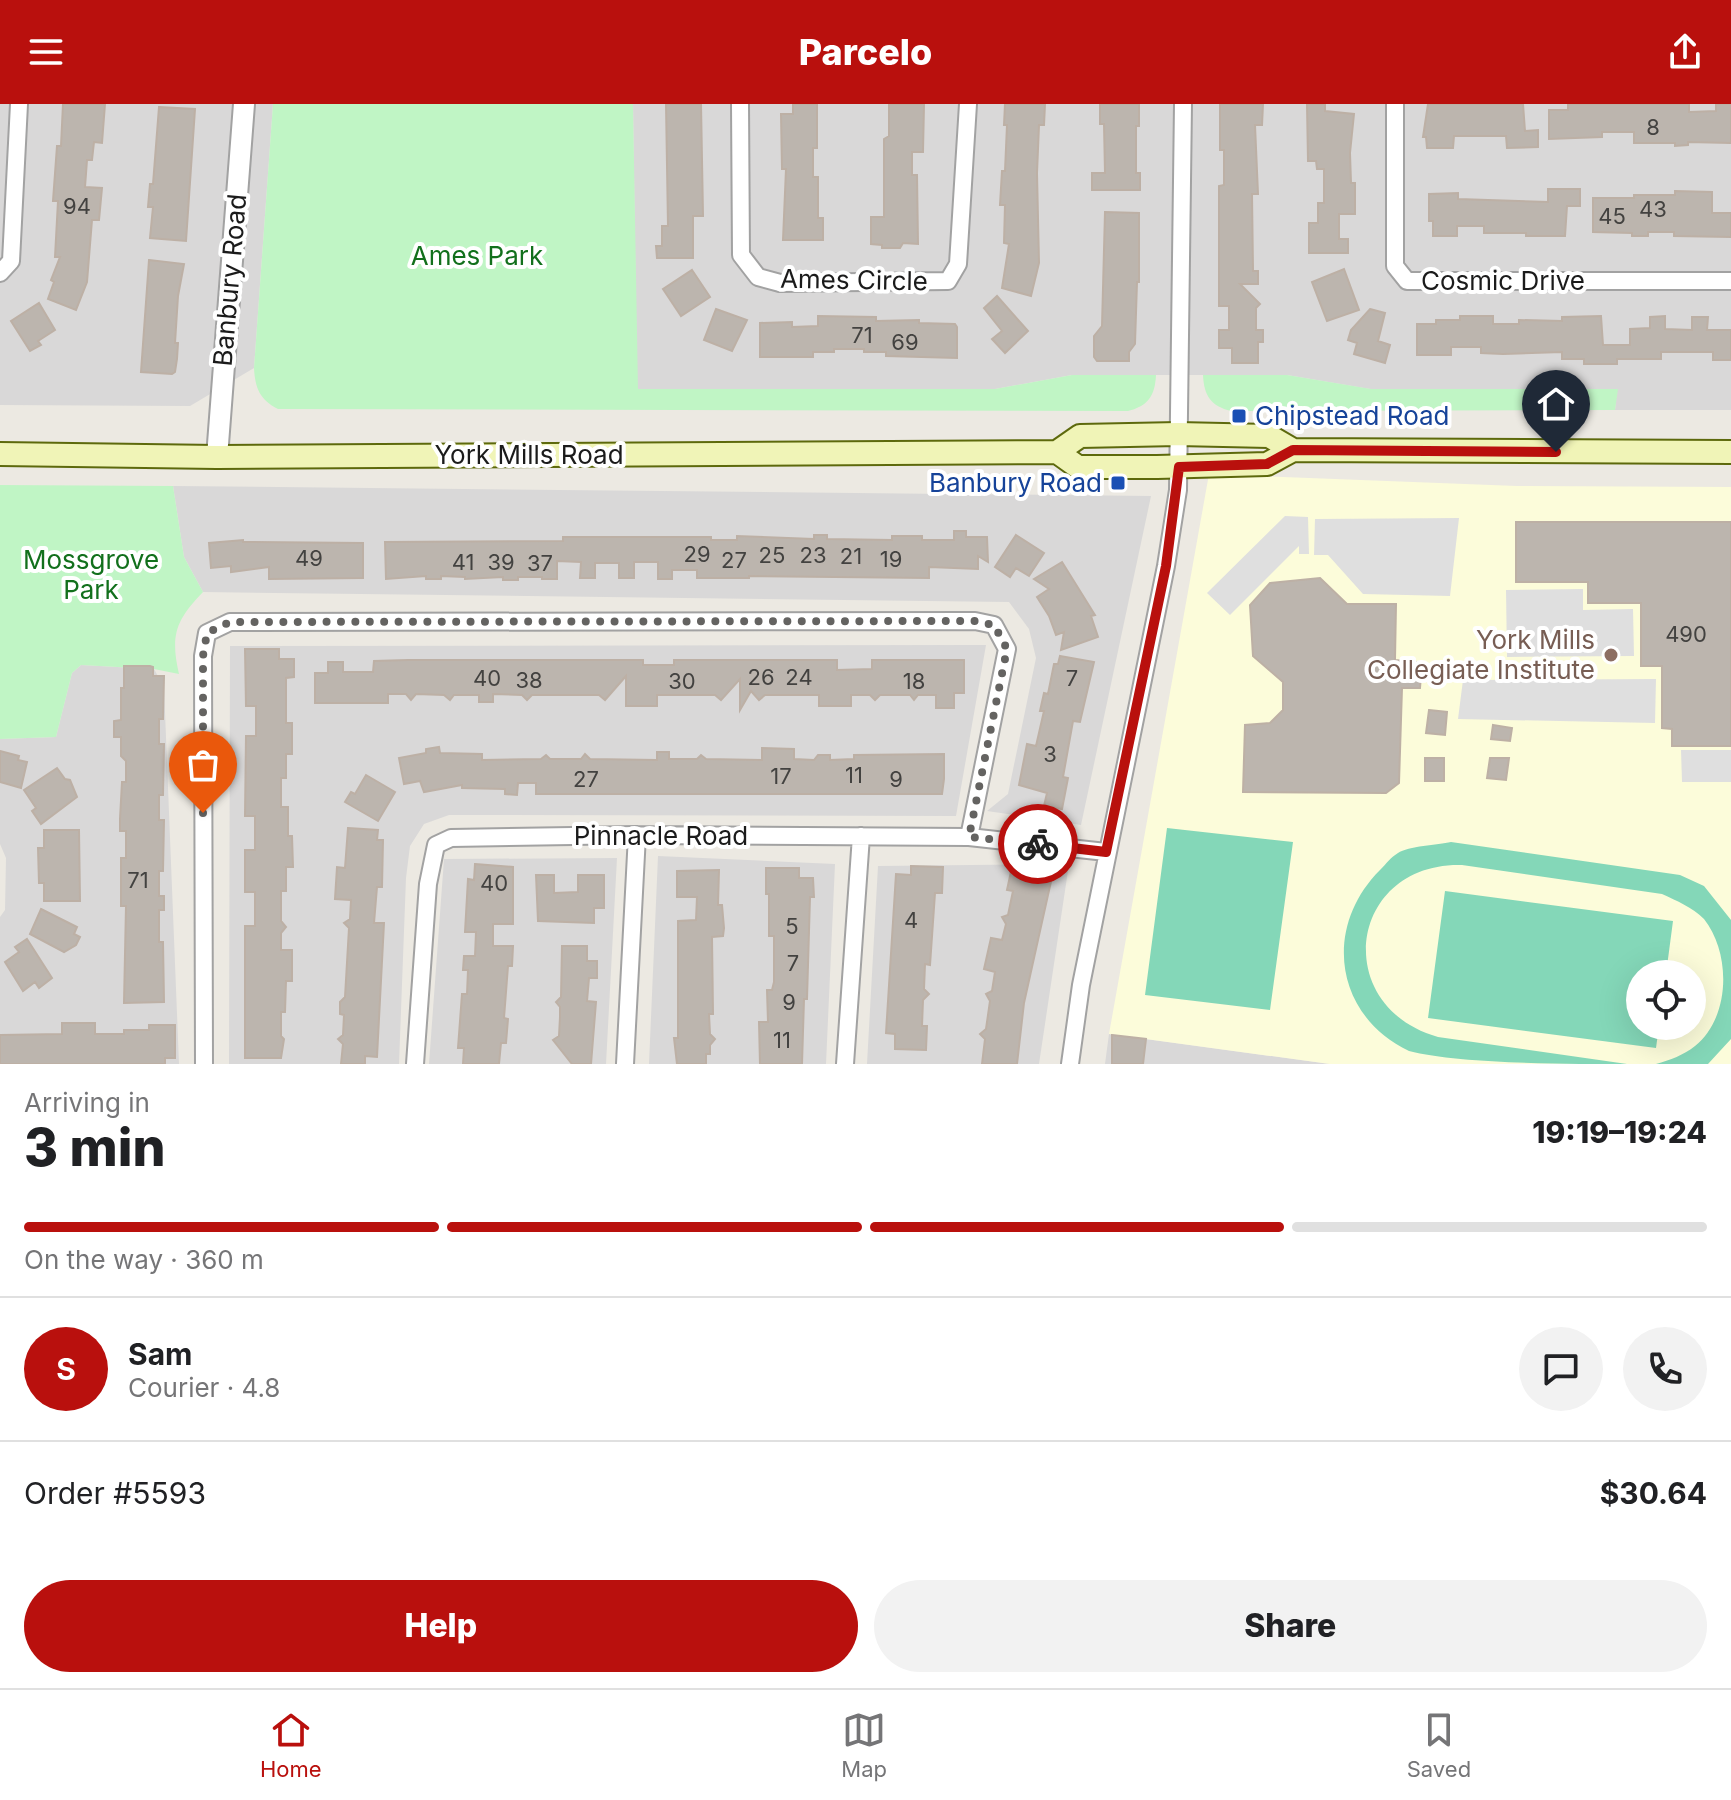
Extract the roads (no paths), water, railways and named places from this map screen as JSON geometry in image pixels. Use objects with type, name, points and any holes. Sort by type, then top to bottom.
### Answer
[{"type":"main road","name":"York Mills Road","points":[[0,454],[217,457],[1057,452],[1080,436],[1178,434],[1269,436],[1293,450]]},
{"type":"main road","name":"York Mills Road","points":[[1057,452],[1078,467],[1267,464],[1293,450],[1731,452]]},
{"type":"street","points":[[0,273],[11,261],[19,104]]},
{"type":"street","name":"Banbury Road","points":[[217,457],[244,104]]},
{"type":"street","name":"Ames Circle","points":[[740,104],[741,255],[758,277],[780,283],[948,281],[958,264],[968,104]]},
{"type":"street","points":[[1070,1064],[1106,852],[1166,566],[1179,467],[1183,104]]},
{"type":"street","name":"Cosmic Drive","points":[[1395,104],[1395,266],[1407,281],[1731,281]]},
{"type":"street","points":[[204,1064],[203,656],[207,633],[230,622],[975,621],[994,625],[1007,649],[969,837]]},
{"type":"street","points":[[625,1064],[637,835]]},
{"type":"street","name":"Pinnacle Road","points":[[415,1064],[428,884],[436,845],[451,838],[637,835],[969,837],[1106,852]]},
{"type":"street","points":[[845,1064],[861,836]]},
{"type":"place","name":"Chipstead Road","points":[[1239,416]]},
{"type":"place","name":"Banbury Road","points":[[1118,483]]},
{"type":"place","name":"York Mills Collegiate Institute","points":[[1611,655]]},
{"type":"park label","name":"Ames Park","points":[[477,256]]},
{"type":"park label","name":"Mossgrove Park","points":[[91,575]]}]
